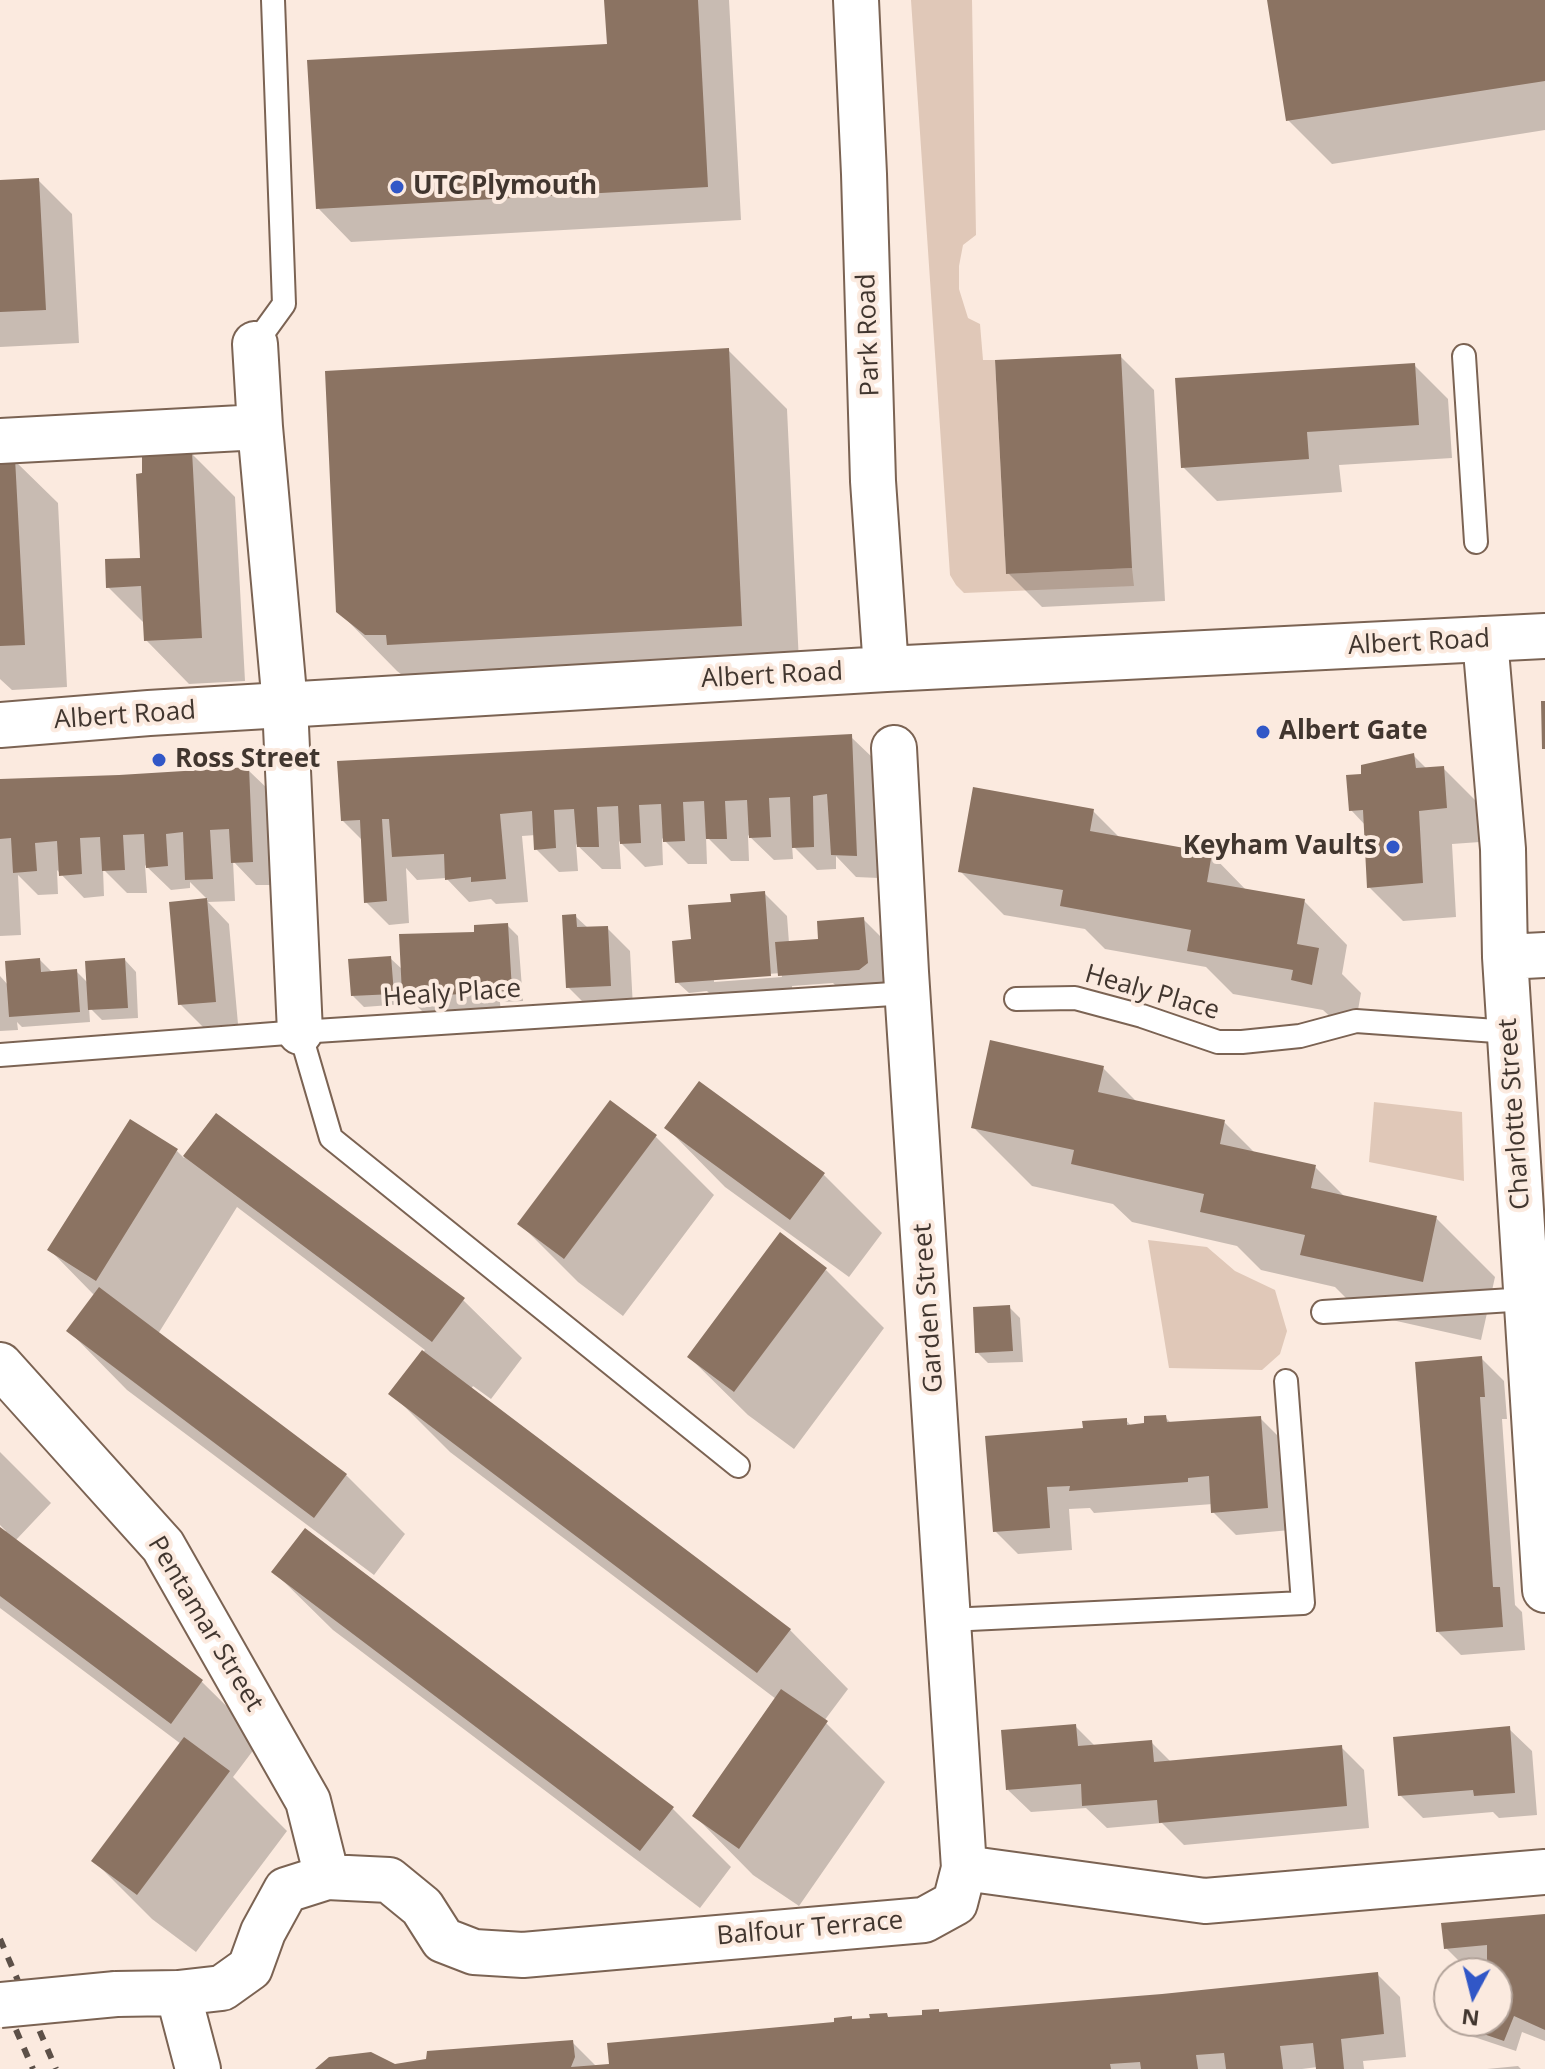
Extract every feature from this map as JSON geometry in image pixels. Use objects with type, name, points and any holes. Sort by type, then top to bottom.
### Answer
[{"type":"street","name":"Park Road","points":[[856,0],[873,481],[886,669]]},
{"type":"street","points":[[255,344],[285,705],[300,1032]]},
{"type":"street","points":[[0,441],[260,427]]},
{"type":"street","name":"Albert Road","points":[[0,725],[886,669],[1545,636]]},
{"type":"street","name":"Charlotte Street","points":[[1485,639],[1503,849],[1525,956],[1510,1032],[1545,1590]]},
{"type":"street","name":"Garden Street","points":[[894,748],[964,1868]]},
{"type":"street","name":"Pentamar Street","points":[[0,1365],[163,1546],[308,1801],[327,1877]]},
{"type":"street","points":[[964,1868],[1205,1901],[1545,1872]]},
{"type":"street","name":"Balfour Terrace","points":[[0,2005],[222,1988],[250,1968],[263,1932],[286,1890],[327,1877],[389,1880],[422,1907],[443,1940],[474,1952],[523,1955],[924,1920],[955,1903],[964,1868]]},
{"type":"street","points":[[178,1993],[198,2069]]},
{"type":"lane","points":[[255,344],[284,304],[273,0]]},
{"type":"lane","points":[[1464,356],[1476,542]]},
{"type":"lane","name":"Healy Place","points":[[0,1055],[300,1032],[908,993]]},
{"type":"lane","name":"Healy Place","points":[[1016,999],[1075,998],[1142,1016],[1218,1042],[1300,1036],[1356,1021],[1510,1032]]},
{"type":"lane","points":[[300,1032],[331,1138],[738,1466]]},
{"type":"lane","points":[[1323,1312],[1527,1299]]},
{"type":"lane","points":[[949,1620],[1303,1603],[1286,1381]]},
{"type":"shaded area","points":[[911,0],[972,0],[976,235],[963,245],[959,289],[968,318],[980,324],[983,360],[995,360],[1006,574],[1132,568],[1134,586],[964,593],[950,575]]},
{"type":"shaded area","points":[[1374,1102],[1462,1112],[1464,1181],[1369,1162]]},
{"type":"shaded area","points":[[1148,1240],[1207,1247],[1235,1271],[1275,1290],[1287,1331],[1280,1354],[1262,1370],[1169,1368]]},
{"type":"building","points":[[604,0],[698,0],[708,187],[316,209],[307,60],[607,44]]},
{"type":"building","points":[[1267,0],[1545,0],[1545,81],[1286,121]]},
{"type":"building","points":[[39,178],[46,310],[0,312],[0,180]]},
{"type":"building","points":[[729,348],[742,626],[387,645],[386,635],[365,635],[336,612],[325,371]]},
{"type":"building","points":[[1121,354],[1132,568],[1006,574],[995,360]]},
{"type":"building","points":[[1415,363],[1419,425],[1307,432],[1309,459],[1181,468],[1175,378]]},
{"type":"building","points":[[192,451],[202,638],[144,641],[141,586],[106,588],[105,559],[140,558],[136,474],[142,473],[142,454]]},
{"type":"building","points":[[15,458],[25,645],[0,646],[0,459]]},
{"type":"building","points":[[1541,701],[1545,701],[1545,749],[1542,749]]},
{"type":"building","points":[[852,734],[857,856],[831,855],[827,794],[813,796],[814,847],[792,848],[790,797],[769,798],[771,837],[749,838],[747,800],[725,801],[727,839],[706,839],[704,801],[683,802],[685,841],[663,842],[661,804],[639,805],[641,843],[620,844],[618,806],[597,807],[599,847],[577,847],[574,809],[554,810],[556,848],[534,850],[532,811],[500,814],[506,879],[471,882],[471,877],[445,880],[444,854],[392,857],[389,819],[382,819],[387,901],[364,903],[360,820],[341,821],[337,761]]},
{"type":"building","name":"Keyham Vaults","points":[[1414,753],[1416,768],[1444,766],[1447,808],[1419,811],[1423,883],[1367,888],[1363,810],[1349,811],[1346,775],[1361,774],[1361,765]]},
{"type":"building","points":[[249,767],[253,862],[231,863],[229,829],[210,830],[213,879],[185,880],[183,832],[166,834],[168,866],[146,868],[144,834],[123,835],[125,870],[102,871],[100,837],[80,838],[82,874],[59,876],[57,841],[35,843],[37,871],[13,873],[11,838],[0,839],[0,779]]},
{"type":"building","points":[[973,787],[1094,809],[1090,831],[1212,853],[1207,882],[1305,899],[1297,944],[1319,948],[1312,985],[1291,980],[1293,970],[1187,951],[1191,930],[1060,906],[1063,890],[958,872]]},
{"type":"building","points":[[765,891],[771,976],[675,983],[672,941],[691,939],[688,905],[731,902],[730,894]]},
{"type":"building","points":[[207,898],[216,1002],[178,1005],[169,902]]},
{"type":"building","points":[[576,914],[577,927],[608,926],[611,986],[566,988],[562,915]]},
{"type":"building","points":[[864,917],[868,963],[859,970],[778,976],[775,942],[818,939],[817,921]]},
{"type":"building","points":[[508,923],[512,990],[434,996],[434,992],[402,994],[399,934],[474,932],[474,925]]},
{"type":"building","points":[[391,956],[394,994],[351,996],[348,959]]},
{"type":"building","points":[[40,958],[41,972],[77,969],[80,1012],[9,1017],[5,961]]},
{"type":"building","points":[[125,958],[128,1008],[88,1010],[85,961]]},
{"type":"building","points":[[990,1040],[1104,1066],[1098,1092],[1225,1120],[1220,1144],[1316,1165],[1311,1188],[1437,1216],[1423,1282],[1300,1255],[1305,1235],[1200,1212],[1204,1194],[1071,1164],[1074,1150],[971,1128]]},
{"type":"building","points":[[699,1081],[825,1173],[790,1220],[664,1128]]},
{"type":"building","points":[[610,1100],[657,1135],[564,1259],[517,1224]]},
{"type":"building","points":[[216,1113],[465,1298],[432,1342],[183,1156]]},
{"type":"building","points":[[130,1119],[178,1149],[96,1281],[47,1250]]},
{"type":"building","points":[[780,1232],[827,1268],[734,1392],[687,1357]]},
{"type":"building","points":[[99,1287],[347,1474],[314,1518],[66,1331]]},
{"type":"building","points":[[1010,1305],[1013,1351],[975,1353],[973,1307]]},
{"type":"building","points":[[422,1350],[791,1629],[757,1673],[388,1394]]},
{"type":"building","points":[[1482,1356],[1485,1397],[1480,1397],[1493,1587],[1500,1587],[1503,1627],[1436,1632],[1415,1362]]},
{"type":"building","points":[[1166,1415],[1167,1422],[1261,1416],[1268,1508],[1211,1513],[1209,1476],[1188,1478],[1188,1482],[1069,1491],[1070,1486],[1047,1487],[1050,1528],[993,1532],[985,1436],[1083,1428],[1082,1421],[1127,1418],[1127,1425],[1144,1423],[1144,1416]]},
{"type":"building","points":[[0,1527],[203,1680],[171,1724],[0,1596]]},
{"type":"building","points":[[305,1528],[674,1807],[640,1851],[271,1572]]},
{"type":"building","points":[[781,1689],[828,1721],[739,1849],[692,1816]]},
{"type":"building","points":[[1076,1724],[1078,1746],[1152,1740],[1154,1762],[1342,1745],[1347,1806],[1159,1823],[1157,1800],[1082,1806],[1081,1784],[1006,1790],[1001,1730]]},
{"type":"building","points":[[1510,1726],[1515,1793],[1474,1796],[1473,1790],[1398,1796],[1393,1737]]},
{"type":"building","points":[[184,1737],[230,1771],[137,1895],[91,1861]]},
{"type":"building","points":[[1545,1914],[1545,2030],[1514,2016],[1513,2018],[1513,1957],[1487,1957],[1487,1945],[1444,1949],[1441,1923]]},
{"type":"building","points":[[1378,1972],[1384,2034],[1341,2039],[1344,2069],[1316,2069],[1313,2043],[1280,2046],[1283,2069],[1226,2069],[1224,2053],[1196,2055],[1198,2069],[1141,2069],[1140,2062],[1110,2064],[1111,2069],[315,2069],[329,2057],[371,2052],[395,2064],[426,2059],[427,2051],[573,2040],[575,2057],[571,2067],[609,2064],[607,2043],[834,2022],[834,2018],[852,2016],[852,2019],[870,2018],[869,2014],[887,2013],[888,2017],[922,2015],[922,2010],[939,2009],[939,2012],[1162,1994]]},
{"type":"railway","points":[[0,1939],[56,2069]]},
{"type":"railway","points":[[0,1993],[33,2069]]},
{"type":"place","name":"UTC Plymouth","points":[[397,187]]},
{"type":"place","name":"Albert Gate","points":[[1263,732]]},
{"type":"place","name":"Ross Street","points":[[159,760]]},
{"type":"place","name":"Keyham Vaults","points":[[1393,847]]}]
